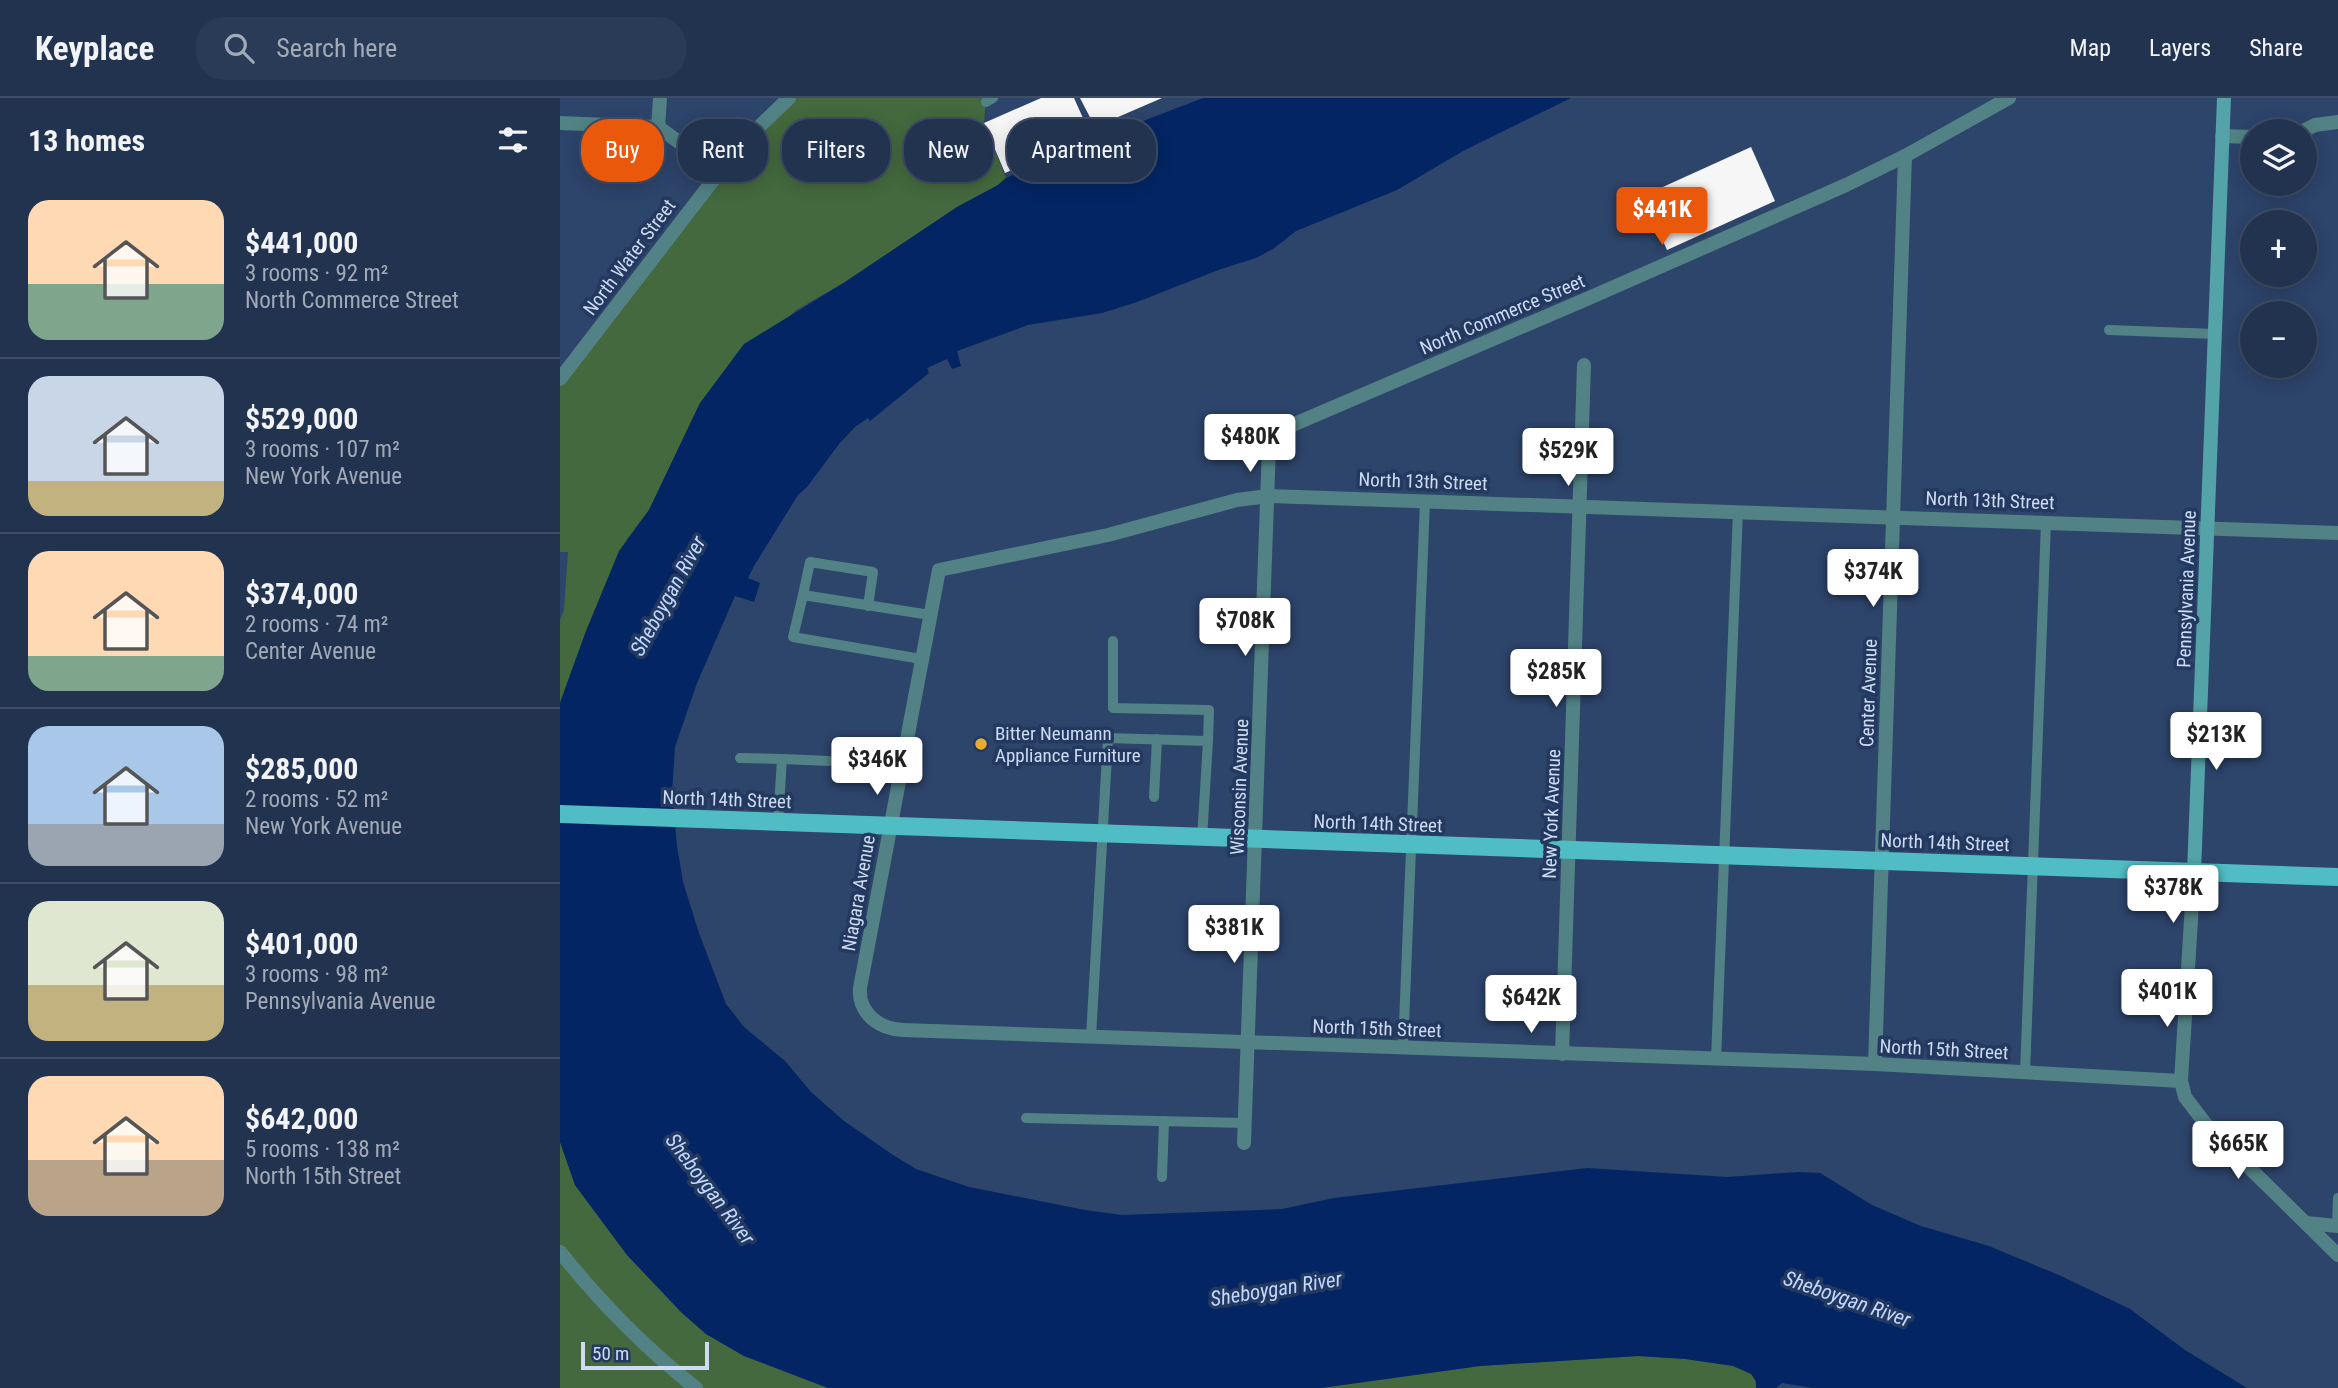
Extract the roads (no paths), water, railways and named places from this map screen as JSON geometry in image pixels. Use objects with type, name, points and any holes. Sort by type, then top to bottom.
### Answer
[{"type":"main road","name":"North 14th Street","points":[[560,814],[2338,877]]},
{"type":"street","points":[[659,119],[660,98]]},
{"type":"street","name":"North Water Street","points":[[767,119],[789,98]]},
{"type":"street","name":"North Commerce Street","points":[[1274,435],[1846,185],[1905,156],[2009,98]]},
{"type":"street","name":"Pennsylvania Avenue","points":[[2181,1081],[2194,872],[2224,98]]},
{"type":"street","points":[[2317,125],[2338,122]]},
{"type":"street","points":[[560,123],[581,124]]},
{"type":"street","points":[[2222,136],[2240,137]]},
{"type":"street","name":"Center Avenue","points":[[1875,1064],[1905,156]]},
{"type":"street","name":"North Water Street","points":[[560,379],[711,182]]},
{"type":"street","name":"New York Avenue","points":[[1562,1054],[1584,365]]},
{"type":"street","name":"Wisconsin Avenue","points":[[1244,1143],[1269,446],[1274,435]]},
{"type":"street","name":"North 13th Street","points":[[939,570],[1108,535],[1237,500],[1268,496],[2338,533]]},
{"type":"street","name":"Niagara Avenue","points":[[869,1015],[861,1002],[860,988],[939,570]]},
{"type":"street","name":"North 15th Street","points":[[869,1015],[883,1027],[893,1029],[1875,1064],[2181,1081]]},
{"type":"street","points":[[2181,1081],[2185,1097],[2208,1128],[2338,1255]]},
{"type":"street","points":[[2306,1223],[2337,1226]]},
{"type":"street","points":[[560,1252],[592,1292],[643,1344],[696,1388]]},
{"type":"lane","points":[[2109,330],[2215,334]]},
{"type":"lane","points":[[1403,1049],[1425,501]]},
{"type":"lane","points":[[1716,1059],[1738,511]]},
{"type":"lane","points":[[2025,1073],[2046,522]]},
{"type":"lane","points":[[868,606],[873,572],[810,562],[793,637],[921,659]]},
{"type":"lane","points":[[803,595],[930,615]]},
{"type":"lane","points":[[1113,641],[1113,708],[1209,710],[1202,838]]},
{"type":"lane","points":[[1091,1037],[1108,738],[1208,741]]},
{"type":"lane","points":[[1154,797],[1157,739]]},
{"type":"lane","points":[[740,758],[829,761]]},
{"type":"lane","points":[[778,822],[782,759]]},
{"type":"lane","points":[[1026,1118],[1245,1123]]},
{"type":"lane","points":[[1162,1177],[1164,1121]]},
{"type":"lane","points":[[2337,1226],[2338,1198]]},
{"type":"water","name":"Sheboygan River","points":[[1203,98],[1571,98],[1463,151],[1397,190],[1296,231],[1256,258],[1102,313],[1028,325],[957,351],[961,366],[952,369],[947,359],[927,368],[929,373],[870,421],[868,418],[855,427],[839,444],[798,495],[754,566],[748,578],[760,583],[754,602],[735,596],[697,683],[675,747],[672,793],[683,882],[726,1004],[744,1027],[785,1061],[811,1092],[844,1121],[916,1169],[969,1187],[1085,1210],[1122,1215],[1282,1209],[1334,1198],[1587,1168],[1727,1177],[1820,1173],[1872,1205],[1921,1226],[1989,1246],[2130,1309],[2185,1350],[2247,1388],[1813,1388],[1782,1383],[1776,1388],[1756,1388],[1756,1381],[1751,1374],[1733,1366],[1638,1356],[1480,1366],[1321,1388],[828,1388],[744,1356],[706,1334],[682,1313],[627,1255],[575,1185],[560,1142],[560,703],[619,551],[649,510],[700,403],[744,344],[1007,178],[1007,182],[1156,182],[1156,119],[1148,119]]},
{"type":"place","name":"Bitter Neumann Appliance Furniture","points":[[981,744]]}]
